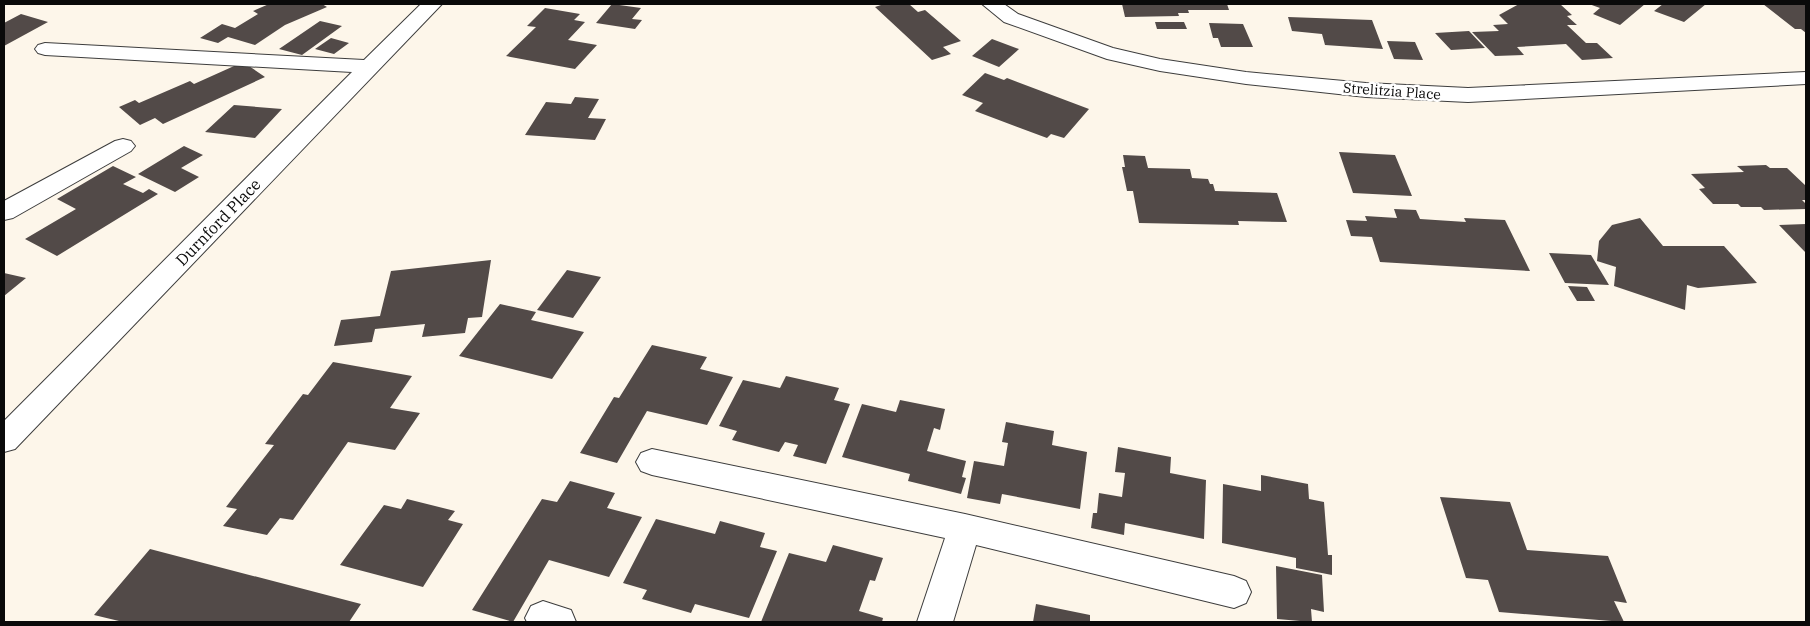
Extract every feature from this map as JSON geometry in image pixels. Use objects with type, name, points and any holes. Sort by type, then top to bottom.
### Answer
[{"type":"street","name":"Durnford Place","points":[[4,440],[432,4]]},
{"type":"street","name":"Strelitzia Place","points":[[992,4],[1011,18],[1107,53],[1160,65],[1246,78],[1366,90],[1468,96],[1806,78]]},
{"type":"street","points":[[45,49],[370,67]]},
{"type":"street","points":[[4,212],[123,146]]},
{"type":"street","points":[[652,462],[965,528],[1234,592]]},
{"type":"street","points":[[935,622],[965,528]]},
{"type":"building","points":[[269,4],[322,4],[327,7],[285,25],[255,45],[228,37],[218,43],[200,38],[222,24],[235,28],[258,14],[253,11]]},
{"type":"building","points":[[612,4],[641,8],[632,19],[642,20],[635,29],[596,23]]},
{"type":"building","points":[[884,4],[909,4],[918,12],[925,10],[961,41],[943,47],[951,54],[932,60],[875,7]]},
{"type":"building","points":[[1122,4],[1227,4],[1229,10],[1188,10],[1189,13],[1178,13],[1179,16],[1125,17]]},
{"type":"building","points":[[1519,4],[1560,4],[1572,15],[1567,16],[1577,25],[1567,25],[1586,43],[1597,43],[1613,58],[1582,60],[1566,44],[1517,47],[1524,55],[1495,56],[1472,32],[1499,31],[1493,25],[1508,24],[1499,15]]},
{"type":"building","points":[[1589,4],[1645,4],[1620,25],[1593,14],[1600,8]]},
{"type":"building","points":[[1663,4],[1706,4],[1684,22],[1654,11]]},
{"type":"building","points":[[1763,4],[1806,4],[1806,33],[1801,29],[1795,29]]},
{"type":"building","points":[[545,8],[580,14],[574,20],[585,22],[568,40],[597,45],[575,69],[506,56],[536,27],[527,26]]},
{"type":"building","points":[[21,14],[48,22],[4,46],[4,23]]},
{"type":"building","points":[[1288,17],[1372,20],[1383,49],[1325,45],[1322,34],[1292,31]]},
{"type":"building","points":[[320,21],[342,26],[302,55],[279,49]]},
{"type":"building","points":[[1155,22],[1184,22],[1187,29],[1157,29]]},
{"type":"building","points":[[1209,23],[1243,24],[1253,47],[1221,47],[1218,38],[1213,38]]},
{"type":"building","points":[[1469,31],[1485,48],[1451,50],[1435,33]]},
{"type":"building","points":[[331,38],[349,43],[334,54],[315,49]]},
{"type":"building","points":[[992,39],[1019,49],[999,67],[972,56]]},
{"type":"building","points":[[1387,41],[1415,42],[1423,60],[1394,59]]},
{"type":"building","points":[[243,62],[265,77],[163,124],[155,118],[140,125],[119,107],[135,100],[139,103],[190,81],[194,84]]},
{"type":"building","points":[[985,73],[1004,80],[1007,78],[1089,109],[1064,138],[1051,134],[1047,138],[975,111],[983,103],[962,95]]},
{"type":"building","points":[[575,97],[599,99],[588,118],[606,119],[595,140],[525,135],[546,102],[571,104]]},
{"type":"building","points":[[234,105],[282,109],[255,138],[205,132]]},
{"type":"building","points":[[184,146],[203,155],[181,168],[199,177],[175,192],[138,174]]},
{"type":"building","points":[[1339,152],[1395,155],[1412,196],[1353,193]]},
{"type":"building","points":[[1123,155],[1145,156],[1148,168],[1190,169],[1192,178],[1208,179],[1210,184],[1213,184],[1215,191],[1277,193],[1287,222],[1238,221],[1239,225],[1139,223],[1133,191],[1127,191],[1122,167],[1125,167]]},
{"type":"building","points":[[1766,165],[1770,168],[1787,168],[1806,186],[1806,200],[1802,200],[1806,204],[1806,209],[1764,210],[1761,207],[1741,207],[1738,204],[1713,204],[1699,189],[1705,188],[1691,174],[1744,172],[1737,166]]},
{"type":"building","points":[[113,166],[136,177],[123,184],[143,193],[149,189],[158,194],[57,256],[25,239],[76,209],[57,199]]},
{"type":"building","points":[[1394,209],[1416,210],[1420,219],[1466,222],[1464,218],[1505,220],[1530,271],[1380,262],[1372,237],[1351,236],[1346,220],[1367,221],[1365,216],[1397,218]]},
{"type":"building","points":[[1640,218],[1663,246],[1724,246],[1757,283],[1698,288],[1687,285],[1685,310],[1614,286],[1616,267],[1597,261],[1599,241],[1612,225]]},
{"type":"building","points":[[1806,224],[1806,253],[1779,225]]},
{"type":"building","points":[[1549,253],[1591,255],[1609,285],[1565,283]]},
{"type":"building","points":[[491,260],[482,317],[468,318],[465,333],[422,337],[425,324],[375,329],[372,342],[334,346],[341,320],[380,316],[391,271]]},
{"type":"building","points":[[567,270],[601,277],[573,318],[537,310]]},
{"type":"building","points":[[4,273],[26,278],[4,296]]},
{"type":"building","points":[[1568,286],[1587,287],[1595,301],[1577,301]]},
{"type":"building","points":[[500,304],[536,312],[531,320],[584,332],[552,379],[459,356]]},
{"type":"building","points":[[652,345],[707,357],[700,369],[733,377],[707,425],[647,411],[617,463],[580,453],[614,397],[619,398]]},
{"type":"building","points":[[333,362],[412,376],[390,408],[420,413],[395,450],[348,442],[293,520],[280,518],[267,535],[223,526],[237,509],[226,507],[274,445],[265,444],[303,394],[308,395]]},
{"type":"building","points":[[786,376],[839,388],[834,400],[850,404],[826,464],[793,456],[798,445],[785,442],[779,452],[732,440],[737,431],[719,426],[743,380],[780,388]]},
{"type":"building","points":[[900,400],[945,409],[940,430],[934,428],[927,451],[966,461],[962,477],[966,478],[961,494],[908,481],[910,474],[842,457],[862,404],[896,412]]},
{"type":"building","points":[[1006,422],[1054,431],[1052,445],[1087,452],[1080,509],[1002,494],[1000,504],[967,498],[974,461],[1004,466],[1008,443],[1002,442]]},
{"type":"building","points":[[1118,447],[1171,457],[1170,473],[1206,480],[1204,539],[1125,523],[1124,535],[1091,528],[1093,513],[1097,513],[1099,493],[1122,497],[1125,473],[1115,472]]},
{"type":"building","points":[[1261,475],[1308,484],[1309,499],[1324,502],[1328,555],[1332,555],[1332,575],[1296,568],[1296,558],[1222,543],[1223,484],[1261,491]]},
{"type":"building","points":[[570,481],[615,493],[607,508],[642,517],[609,577],[549,560],[513,622],[472,610],[542,499],[557,502]]},
{"type":"building","points":[[1440,497],[1510,502],[1527,550],[1608,556],[1627,603],[1614,601],[1624,622],[1499,612],[1488,580],[1466,578]]},
{"type":"building","points":[[407,499],[455,511],[448,520],[463,524],[423,587],[340,565],[384,505],[401,509]]},
{"type":"building","points":[[656,519],[715,534],[720,521],[765,533],[760,547],[777,551],[749,618],[695,604],[691,613],[642,599],[647,590],[623,583]]},
{"type":"building","points":[[833,545],[883,558],[875,581],[870,580],[859,611],[883,618],[882,622],[761,622],[789,553],[826,562]]},
{"type":"building","points":[[150,549],[361,604],[349,622],[118,622],[94,615]]},
{"type":"building","points":[[1276,566],[1322,575],[1324,612],[1311,609],[1312,622],[1277,619]]},
{"type":"building","points":[[1036,604],[1090,615],[1090,622],[1033,622]]}]
